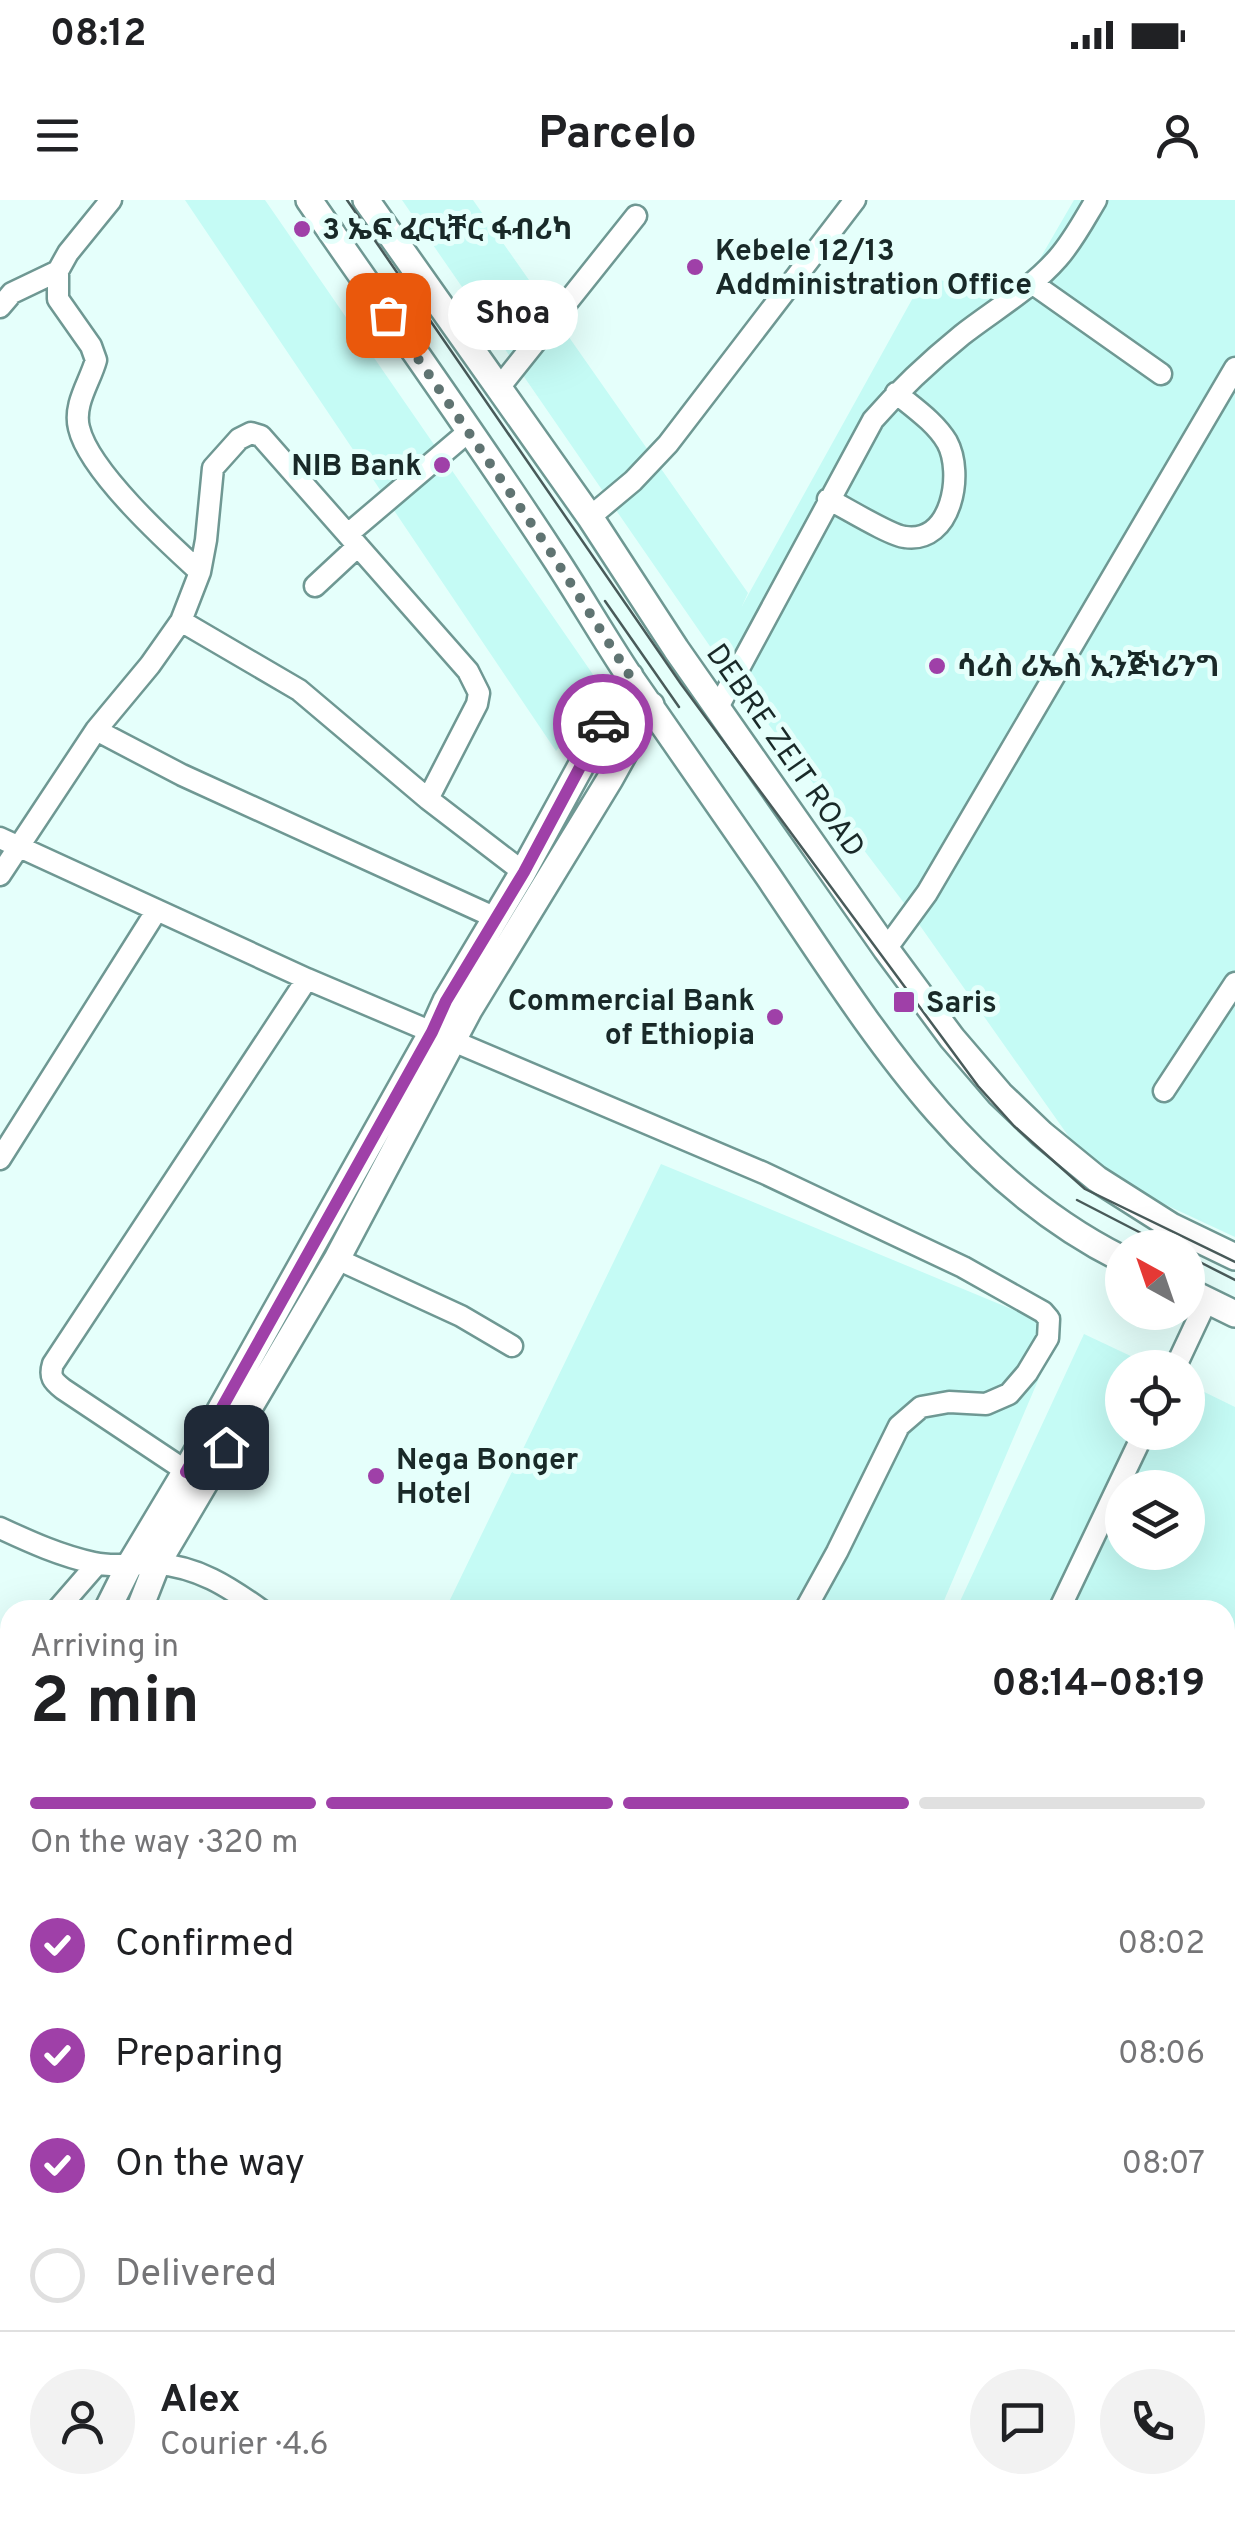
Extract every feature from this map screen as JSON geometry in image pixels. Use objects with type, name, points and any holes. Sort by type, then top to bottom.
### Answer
[{"type":"main road","points":[[310,200],[548,548],[630,676],[907,1076],[964,1142],[1025,1198],[1105,1250]]},
{"type":"main road","name":"DEBRE ZEIT ROAD","points":[[366,200],[590,517],[717,709],[952,1038],[1000,1094],[1096,1179],[1172,1226],[1235,1257]]},
{"type":"main road","points":[[111,1600],[130,1566],[196,1476],[337,1259],[442,1036],[446,1001],[524,872],[630,676]]},
{"type":"main road","points":[[143,1600],[196,1476],[442,1036],[610,779],[651,706]]},
{"type":"main road","points":[[1205,1300],[1235,1314]]},
{"type":"street","points":[[111,200],[58,270],[58,299],[91,346],[96,360],[80,399],[78,426],[91,454],[126,498],[200,572]]},
{"type":"street","points":[[590,517],[633,481],[668,444],[854,200]]},
{"type":"street","points":[[717,709],[872,420],[896,393],[961,336],[1056,260],[1096,200]]},
{"type":"street","points":[[498,389],[636,216]]},
{"type":"street","points":[[4,294],[58,270]]},
{"type":"street","points":[[1032,283],[1161,374]]},
{"type":"street","points":[[886,949],[926,893],[1235,368]]},
{"type":"street","points":[[828,499],[904,538],[926,535],[940,523],[953,498],[956,466],[936,426],[896,393]]},
{"type":"street","points":[[314,586],[353,540],[468,432]]},
{"type":"street","points":[[0,875],[10,842],[181,621],[200,572],[213,468],[238,439],[251,434],[262,436],[468,672],[478,693],[477,704],[428,800]]},
{"type":"street","points":[[181,621],[299,690],[428,800],[524,872]]},
{"type":"street","points":[[96,730],[182,775],[496,918]]},
{"type":"street","points":[[10,842],[307,978],[764,1173],[962,1267],[1050,1318],[1048,1338],[1027,1374],[1009,1394],[986,1404],[949,1402],[920,1408],[899,1426],[811,1600]]},
{"type":"street","points":[[0,1159],[157,910]]},
{"type":"street","points":[[196,1476],[63,1389],[50,1373],[307,978]]},
{"type":"street","points":[[1164,1091],[1235,983]]},
{"type":"street","points":[[337,1259],[461,1316],[512,1346]]},
{"type":"street","points":[[1065,1600],[1136,1450]]},
{"type":"street","points":[[0,1528],[42,1547],[97,1564],[157,1564],[214,1578],[246,1600]]},
{"type":"street","points":[[66,1600],[97,1564]]},
{"type":"shaded area","points":[[185,200],[265,200],[603,689],[556,751]]},
{"type":"shaded area","points":[[402,200],[473,200],[748,593],[742,606],[925,276],[1016,300],[1074,200],[1235,200],[1235,1237],[1093,1171],[904,903],[716,655]]},
{"type":"shaded area","points":[[661,1164],[1060,1329],[944,1600],[450,1600]]},
{"type":"shaded area","points":[[1084,1334],[1118,1350],[1105,1350],[1105,1450],[1205,1450],[1205,1392],[1235,1407],[1235,1600],[961,1600]]},
{"type":"tram line","points":[[347,200],[681,684],[978,1086],[1014,1126],[1085,1189],[1235,1262]]},
{"type":"tram line","points":[[605,601],[679,707]]},
{"type":"tram line","points":[[1077,1200],[1135,1230]]},
{"type":"tram line","points":[[1205,1265],[1235,1280]]},
{"type":"way so far","points":[[388,315],[548,548],[630,676],[603,724]]},
{"type":"place","name":"3 ኤፍ ፈርኒቸር ፋብሪካ","points":[[302,229]]},
{"type":"place","name":"Kebele 12/13 Addministration Office","points":[[695,267]]},
{"type":"place","name":"Shoa","points":[[388,315]]},
{"type":"place","name":"NIB Bank","points":[[442,465]]},
{"type":"place","name":"ሳሪስ ሪኤስ ኢንጅነሪንግ","points":[[937,666]]},
{"type":"place","name":"Saris","points":[[904,1002]]},
{"type":"place","name":"Commercial Bank of Ethiopia","points":[[775,1017]]},
{"type":"place","name":"Nega Bonger Hotel","points":[[376,1476]]},
{"type":"route","points":[[226,1447],[206,1480],[186,1472],[446,1001],[524,872],[603,724]]}]
